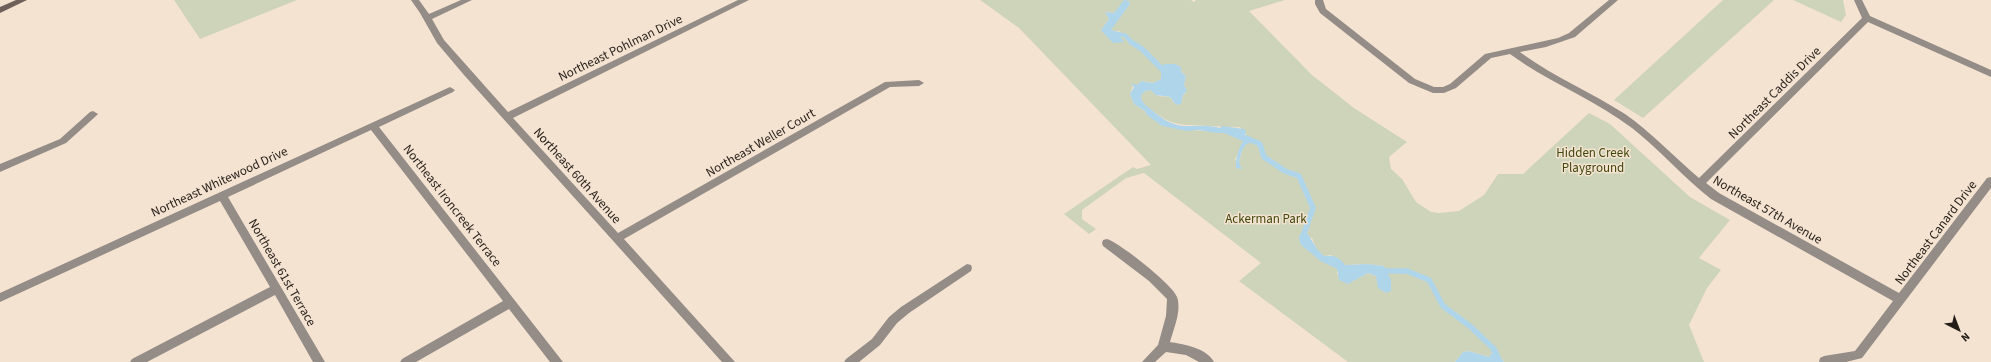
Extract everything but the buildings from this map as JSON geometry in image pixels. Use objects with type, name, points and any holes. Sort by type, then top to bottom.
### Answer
[{"type":"main road","points":[[0,10],[23,0]]},
{"type":"street","name":"Northeast 60th Avenue","points":[[415,0],[428,18],[440,41],[729,362]]},
{"type":"street","points":[[428,18],[468,0]]},
{"type":"street","name":"Northeast Pohlman Drive","points":[[506,116],[745,0]]},
{"type":"street","points":[[1319,0],[1319,4],[1323,10],[1406,77],[1421,87],[1433,90],[1444,90],[1453,86],[1488,56],[1561,40],[1572,35],[1614,0]]},
{"type":"street","points":[[1858,0],[1867,18],[1991,74]]},
{"type":"street","name":"Northeast Caddis Drive","points":[[1699,184],[1867,18]]},
{"type":"street","name":"Northeast 57th Avenue","points":[[1511,50],[1530,66],[1635,126],[1699,184],[1715,196],[1901,300]]},
{"type":"street","name":"Northeast Weller Court","points":[[617,238],[888,84],[919,83]]},
{"type":"street","name":"Northeast Whitewood Drive","points":[[0,298],[450,90]]},
{"type":"street","points":[[0,168],[63,142],[93,114]]},
{"type":"street","name":"Northeast Ironcreek Terrace","points":[[373,126],[557,362]]},
{"type":"street","name":"Northeast Canard Drive","points":[[1824,361],[1858,355],[1991,181]]},
{"type":"street","name":"Northeast 61st Terrace","points":[[222,196],[319,362]]},
{"type":"street","points":[[1107,243],[1163,287],[1172,297],[1172,307],[1163,347],[1148,362]]},
{"type":"street","points":[[850,362],[873,345],[893,320],[905,310],[967,268]]},
{"type":"street","points":[[136,362],[277,289]]},
{"type":"street","points":[[406,362],[511,302]]},
{"type":"street","points":[[1163,347],[1181,347],[1200,356],[1208,362]]},
{"type":"green space","points":[[174,0],[297,0],[200,39]]},
{"type":"green space","points":[[980,0],[1191,0],[1194,2],[1196,0],[1285,0],[1249,11],[1312,75],[1354,108],[1407,142],[1389,157],[1391,169],[1402,179],[1416,202],[1431,212],[1439,213],[1459,211],[1484,195],[1498,174],[1523,174],[1589,113],[1610,124],[1690,197],[1730,220],[1699,258],[1721,270],[1707,288],[1689,325],[1704,362],[1504,362],[1497,352],[1491,351],[1492,353],[1489,357],[1469,351],[1463,352],[1455,362],[1348,362],[1239,281],[1261,263],[1144,173],[1126,178],[1082,210],[1082,219],[1096,229],[1089,234],[1064,214],[1133,167],[1137,169],[1151,165],[1019,28]],"holes":[[[1124,2],[1130,4],[1110,30],[1112,32],[1119,31],[1130,44],[1123,36],[1121,37],[1123,42],[1101,30],[1109,19],[1105,12],[1114,13]],[[1165,64],[1173,64],[1186,76],[1184,85],[1186,93],[1183,95],[1181,104],[1174,103],[1170,97],[1159,96],[1150,90],[1144,92],[1141,96],[1144,104],[1165,119],[1178,124],[1240,127],[1248,137],[1239,162],[1235,160],[1243,141],[1238,137],[1225,133],[1187,129],[1175,126],[1147,115],[1145,111],[1134,104],[1130,94],[1133,85],[1138,85],[1141,81],[1153,83],[1161,79]],[[1299,238],[1312,238],[1317,251],[1324,256],[1331,255],[1345,265],[1367,264],[1384,266],[1378,283],[1376,276],[1368,273],[1348,283],[1337,274],[1338,268],[1336,262],[1328,260]]]},
{"type":"green space","points":[[1723,0],[1774,0],[1643,118],[1614,100]]},
{"type":"green space","points":[[1793,0],[1843,0],[1846,15],[1841,22]]},
{"type":"water","points":[[1124,0],[1129,1],[1130,4],[1111,30],[1127,34],[1138,46],[1130,44],[1123,36],[1121,37],[1124,42],[1113,43],[1101,30],[1109,19],[1105,12],[1114,13]]},
{"type":"water","points":[[1165,64],[1175,64],[1181,67],[1181,72],[1186,76],[1184,85],[1187,91],[1183,95],[1181,104],[1176,105],[1170,97],[1156,95],[1150,90],[1144,92],[1141,96],[1143,102],[1146,106],[1173,124],[1220,128],[1222,126],[1244,129],[1246,131],[1245,135],[1251,137],[1253,142],[1247,144],[1243,149],[1239,162],[1242,169],[1236,168],[1236,161],[1243,141],[1224,133],[1198,130],[1187,131],[1162,126],[1147,115],[1145,111],[1134,104],[1130,94],[1134,87],[1131,83],[1137,85],[1141,81],[1153,83],[1161,79],[1161,67]]},
{"type":"water","points":[[1306,232],[1324,256],[1336,257],[1345,265],[1367,264],[1384,266],[1391,280],[1391,291],[1386,293],[1378,288],[1376,276],[1368,273],[1348,284],[1339,280],[1336,262],[1328,260],[1322,262],[1301,245],[1299,238],[1300,234]]},
{"type":"water","points":[[1490,350],[1497,352],[1504,362],[1455,362],[1463,352],[1469,351],[1489,357],[1492,353]]},
{"type":"waterway","points":[[1131,42],[1142,49],[1166,73]]},
{"type":"waterway","points":[[1246,138],[1260,144],[1264,157],[1285,171],[1299,176],[1313,208],[1302,239]]},
{"type":"waterway","points":[[1321,258],[1342,268]]},
{"type":"waterway","points":[[1380,271],[1407,271],[1429,280],[1443,306],[1471,327],[1494,349],[1500,362]]},
{"type":"park label","name":"Hidden Creek Playground","points":[[1593,160]]},
{"type":"park label","name":"Ackerman Park","points":[[1266,218]]}]
